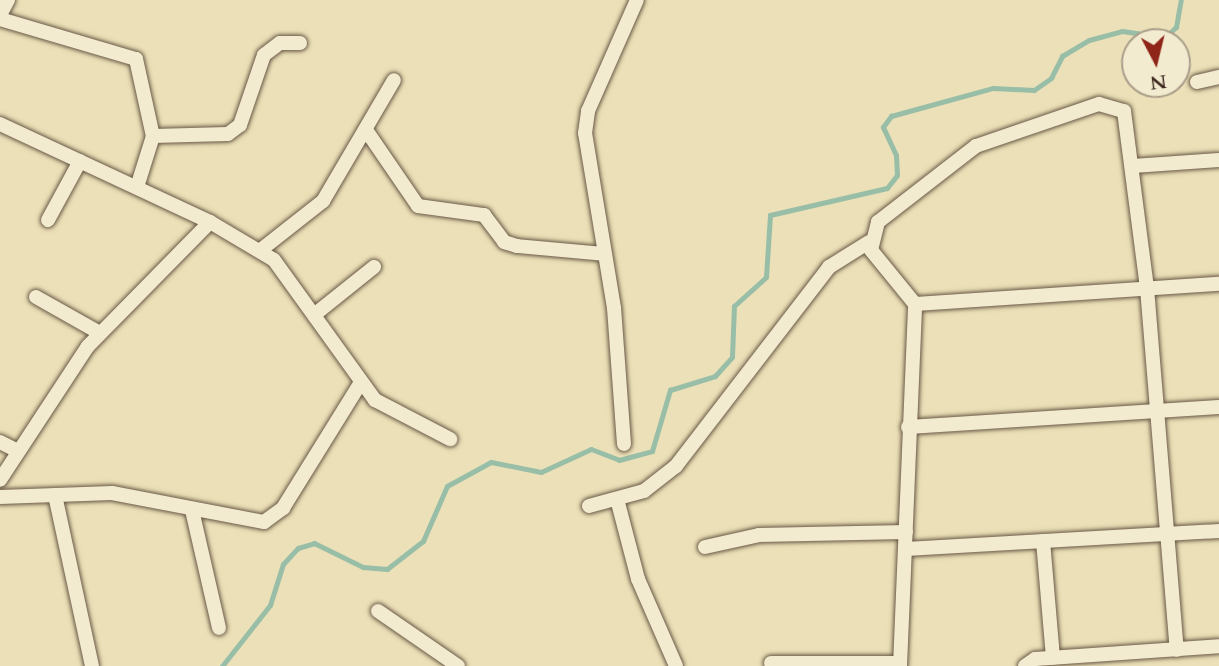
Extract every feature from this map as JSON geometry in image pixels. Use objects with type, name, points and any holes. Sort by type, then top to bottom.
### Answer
[{"type":"street","points":[[8,0],[0,17],[136,58],[153,136],[137,187]]},
{"type":"street","points":[[624,444],[605,254],[586,122],[637,0]]},
{"type":"street","points":[[153,136],[228,134],[240,125],[264,55],[281,43],[300,43]]},
{"type":"street","points":[[1197,82],[1219,77]]},
{"type":"street","points":[[262,249],[323,201],[394,80]]},
{"type":"street","points":[[589,506],[644,491],[676,467],[829,267],[869,242],[878,222],[962,152],[1099,104],[1124,111],[1133,166],[1147,288],[1177,650]]},
{"type":"street","points":[[0,124],[137,187],[262,249],[314,315],[361,382],[390,413],[450,439]]},
{"type":"street","points":[[366,130],[418,206],[484,215],[504,242],[517,246],[605,254]]},
{"type":"street","points":[[1133,166],[1219,160]]},
{"type":"street","points":[[48,220],[80,161]]},
{"type":"street","points":[[0,480],[100,333],[210,222]]},
{"type":"street","points":[[771,663],[900,664],[915,304],[869,242]]},
{"type":"street","points":[[314,315],[374,267]]},
{"type":"street","points":[[915,304],[1219,284]]},
{"type":"street","points":[[36,298],[100,333]]},
{"type":"street","points":[[0,497],[112,493],[254,523],[276,516],[361,382]]},
{"type":"street","points":[[908,427],[1219,407]]},
{"type":"street","points":[[0,442],[18,451]]},
{"type":"street","points":[[55,495],[92,666]]},
{"type":"street","points":[[617,499],[638,579],[676,666]]},
{"type":"street","points":[[192,510],[219,628]]},
{"type":"street","points":[[906,549],[1219,531]]},
{"type":"street","points":[[705,547],[759,535],[906,532]]},
{"type":"street","points":[[1043,541],[1053,658]]},
{"type":"street","points":[[378,611],[458,666]]},
{"type":"street","points":[[1025,666],[1053,658],[1219,646]]},
{"type":"waterway","points":[[222,666],[270,605],[283,564],[298,548],[314,543],[363,567],[387,569],[423,541],[447,486],[491,462],[541,472],[591,449],[619,460],[652,451],[670,390],[715,376],[732,357],[734,306],[766,277],[770,215],[887,188],[897,175],[896,155],[883,127],[891,116],[993,88],[1034,90],[1051,78],[1062,56],[1089,40],[1122,31],[1165,37],[1176,27],[1181,0]]}]
